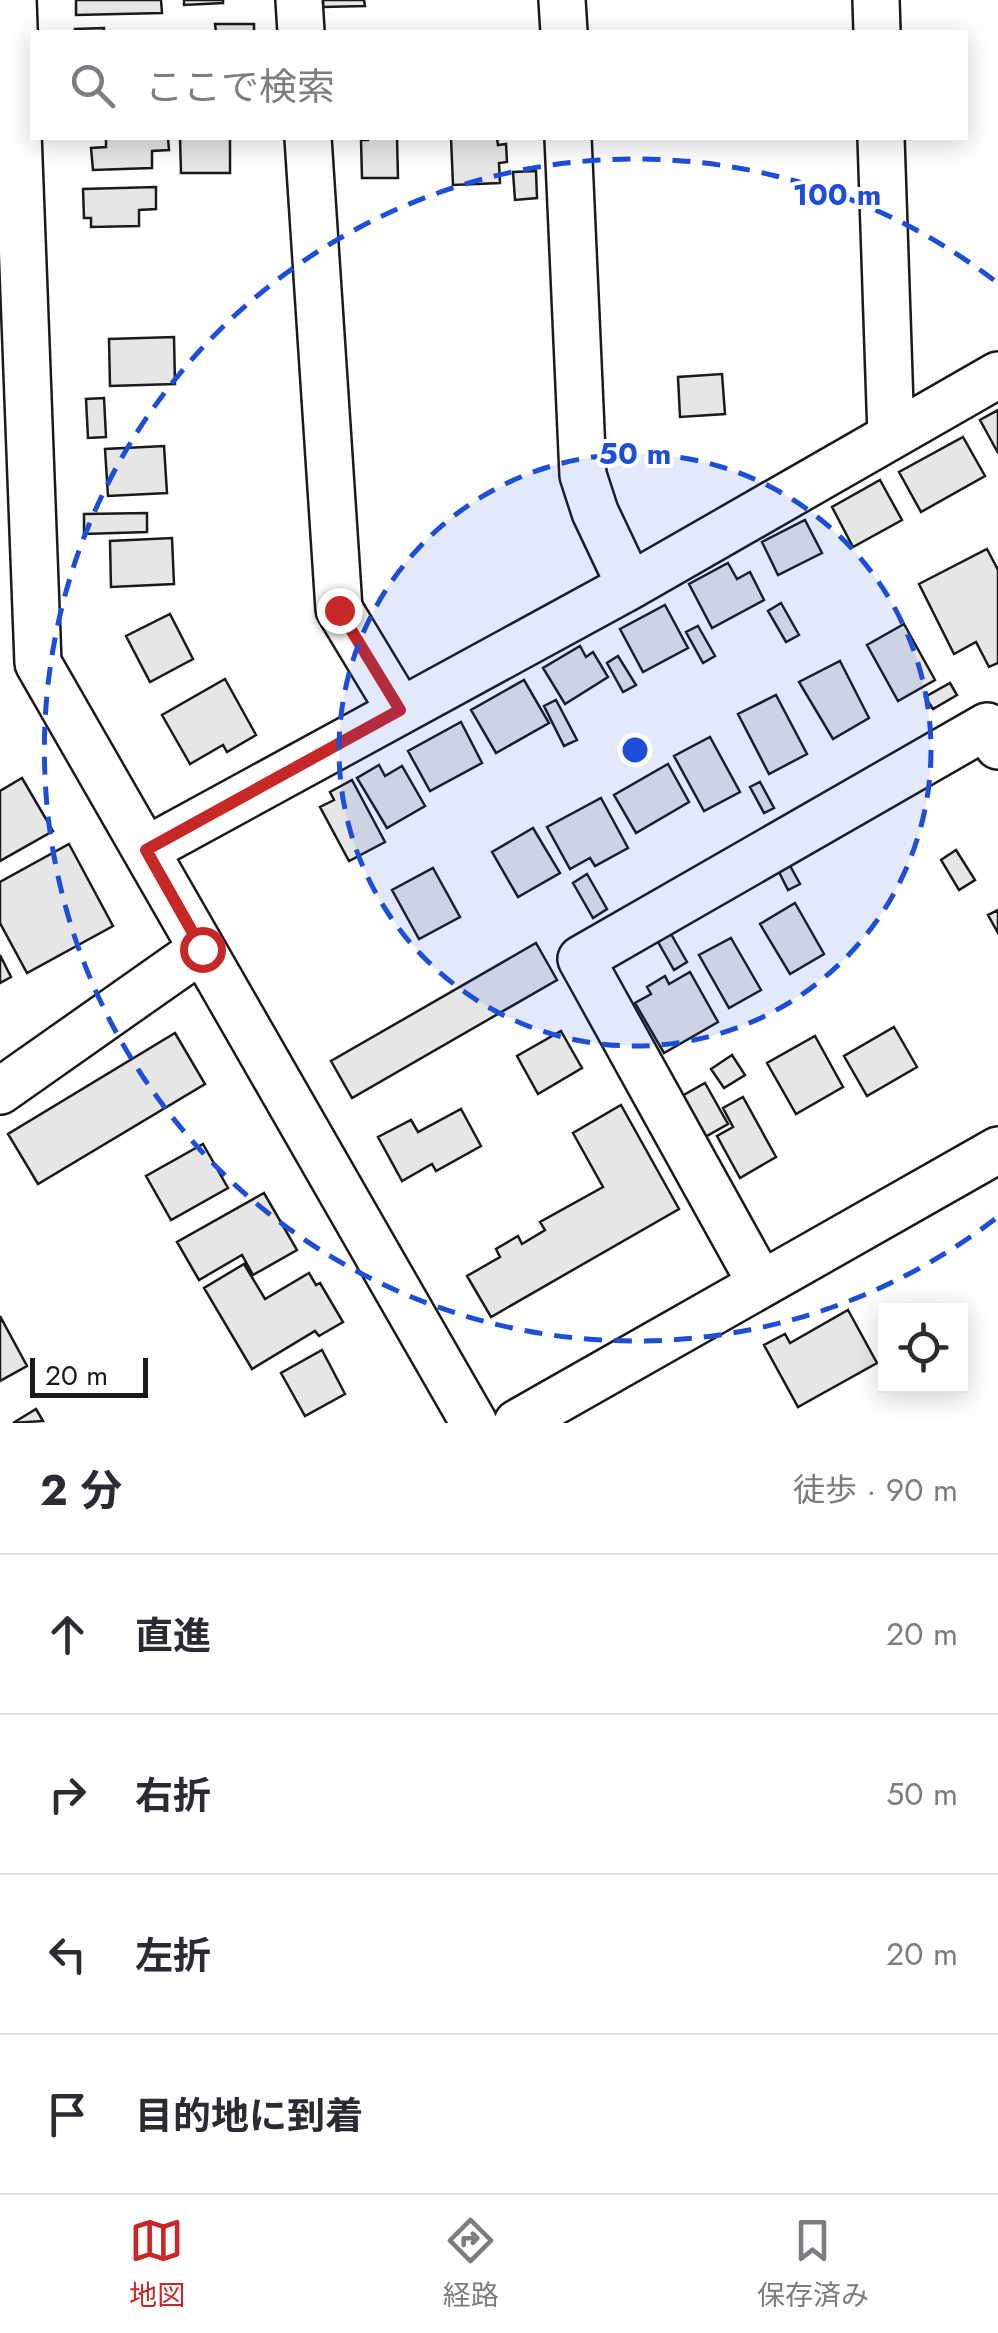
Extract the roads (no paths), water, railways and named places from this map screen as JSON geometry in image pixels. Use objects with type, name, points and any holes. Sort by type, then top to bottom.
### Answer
[{"type":"street","points":[[13,0],[38,663],[474,1423]]},
{"type":"street","points":[[299,0],[301,30]]},
{"type":"street","points":[[562,0],[564,30]]},
{"type":"street","points":[[876,0],[877,30]]},
{"type":"street","points":[[308,140],[339,610],[400,710]]},
{"type":"street","points":[[568,140],[584,475],[595,512],[630,586]]},
{"type":"street","points":[[881,140],[892,436]]},
{"type":"street","points":[[146,850],[630,586],[998,376]]},
{"type":"street","points":[[761,1284],[581,959],[987,726],[998,746]]},
{"type":"street","points":[[0,1092],[202,949]]},
{"type":"street","points":[[517,1423],[998,1150]]}]
